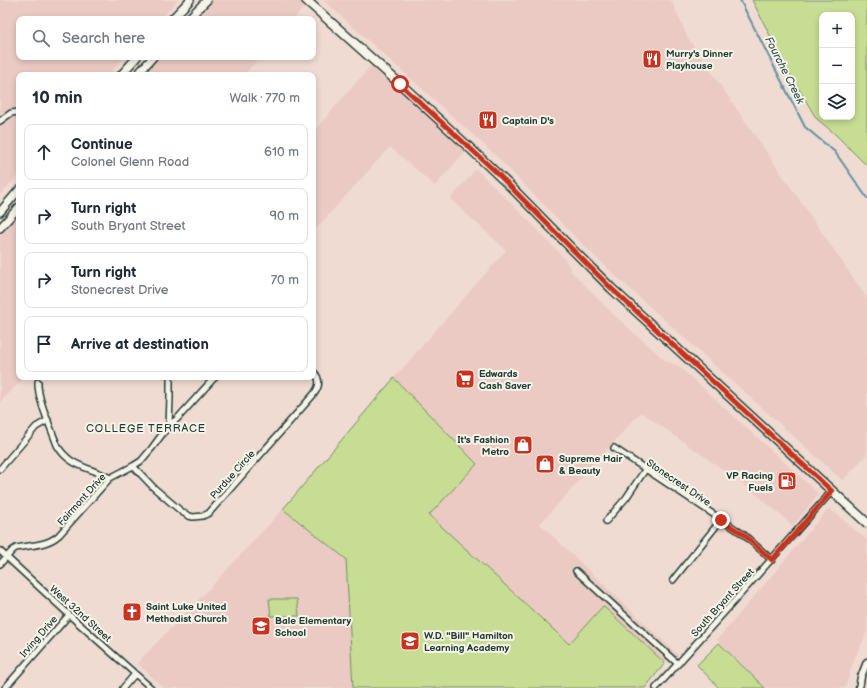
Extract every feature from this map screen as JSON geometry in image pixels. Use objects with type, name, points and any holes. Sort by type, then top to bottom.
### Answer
[{"type":"main road","points":[[175,16],[190,0]]},
{"type":"main road","points":[[191,16],[207,0]]},
{"type":"main road","points":[[306,0],[512,187],[611,288],[867,523]]},
{"type":"main road","points":[[124,72],[134,60]]},
{"type":"main road","points":[[140,72],[150,60]]},
{"type":"main road","points":[[0,212],[16,193]]},
{"type":"main road","points":[[0,228],[16,210]]},
{"type":"street","points":[[0,121],[10,113],[16,112]]},
{"type":"street","name":"Purdue Circle","points":[[133,466],[154,488],[188,516],[198,518],[207,514],[234,486],[318,389],[319,383],[316,375]]},
{"type":"street","points":[[169,424],[170,380]]},
{"type":"street","name":"Fairmont Drive","points":[[0,564],[16,548],[42,544],[56,538],[110,478],[141,461],[169,424],[177,419],[212,380]]},
{"type":"street","points":[[38,382],[40,398],[57,445],[64,456],[75,463],[110,478]]},
{"type":"street","points":[[0,469],[36,427],[48,420]]},
{"type":"street","name":"Stonecrest Drive","points":[[614,448],[743,534],[772,560]]},
{"type":"street","points":[[606,521],[626,498],[645,470]]},
{"type":"street","name":"South Bryant Street","points":[[656,688],[772,560],[832,491]]},
{"type":"street","points":[[673,580],[721,520]]},
{"type":"street","name":"West 32nd Street","points":[[0,551],[151,688]]},
{"type":"street","points":[[576,571],[678,664]]},
{"type":"street","name":"Irving Drive","points":[[5,688],[69,615]]},
{"type":"street","points":[[859,688],[861,677],[867,662]]},
{"type":"street","points":[[123,688],[136,674]]},
{"type":"shaded area","points":[[0,0],[178,0],[163,16],[16,16],[16,60],[122,60],[111,72],[16,72],[16,177],[0,195]]},
{"type":"shaded area","points":[[207,0],[306,0],[308,2],[296,16],[192,16]]},
{"type":"shaded area","points":[[323,0],[671,0],[688,38],[867,298],[867,454],[843,481],[619,279],[580,242],[494,154]]},
{"type":"shaded area","points":[[150,60],[257,60],[247,72],[140,72]]},
{"type":"shaded area","points":[[375,61],[469,147],[435,186],[390,147],[316,229],[316,129]]},
{"type":"shaded area","points":[[476,169],[531,223],[565,259],[572,272],[613,314],[666,361],[679,366],[819,494],[793,526],[749,488],[641,412],[540,524],[678,655],[665,663],[603,606],[569,644],[428,515],[477,464],[394,378],[506,250],[450,199]]},
{"type":"shaded area","points":[[16,210],[16,380],[22,380],[0,402],[0,228]]},
{"type":"shaded area","points":[[829,508],[867,540],[867,633],[855,657],[845,688],[765,688],[717,640]]},
{"type":"shaded area","name":"Bale Elementary School","points":[[283,509],[346,559],[476,688],[164,688],[137,663],[209,589]]},
{"type":"green space","points":[[752,0],[867,0],[867,166],[836,135],[816,118],[786,67]]},
{"type":"green space","points":[[394,378],[477,464],[429,515],[569,644],[603,606],[665,663],[645,688],[353,688],[346,559],[283,509]]},
{"type":"green space","points":[[269,599],[297,599],[299,616],[271,616]]},
{"type":"green space","points":[[719,643],[765,688],[719,688],[697,665]]},
{"type":"waterway","name":"Fourche Creek","points":[[740,0],[805,127],[835,152],[867,198]]},
{"type":"place","name":"Murry's Dinner Playhouse","points":[[652,59]]},
{"type":"place","name":"Captain D's","points":[[488,120]]},
{"type":"place","name":"Edwards Cash Saver","points":[[465,379]]},
{"type":"place","name":"It's Fashion Metro","points":[[523,445]]},
{"type":"place","name":"Supreme Hair & Beauty","points":[[545,464]]},
{"type":"place","name":"VP Racing Fuels","points":[[787,481]]},
{"type":"place","name":"Saint Luke United Methodist Church","points":[[132,612]]},
{"type":"place","name":"Bale Elementary School","points":[[261,626]]},
{"type":"place","name":"W.D. \"Bill\" Hamilton Learning Academy","points":[[410,641]]},
{"type":"district","name":"COLLEGE TERRACE","points":[[146,428]]},
{"type":"route","points":[[400,84],[441,120],[512,187],[548,226],[611,288],[832,491],[772,560],[743,534],[721,520]]}]
